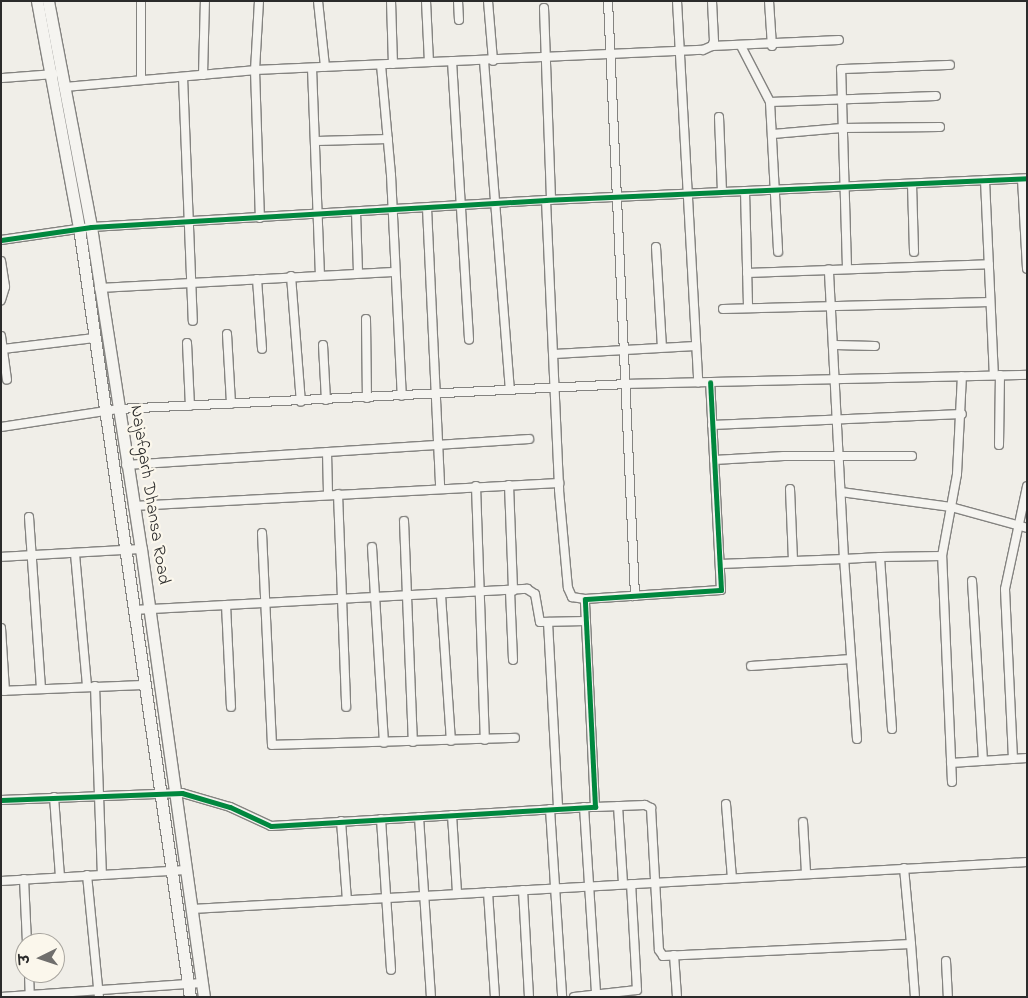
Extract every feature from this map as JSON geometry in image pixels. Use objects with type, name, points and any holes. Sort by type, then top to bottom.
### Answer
[{"type":"main road","name":"Najafgarh Dhansa Road","points":[[38,1],[79,228],[190,997]]},
{"type":"main road","name":"Najafgarh Dhansa Road","points":[[48,1],[64,72],[91,226],[126,465],[150,609],[204,997]]},
{"type":"street","points":[[141,80],[142,1]]},
{"type":"street","points":[[203,75],[205,1]]},
{"type":"street","points":[[259,1],[255,70],[260,218]]},
{"type":"street","points":[[318,1],[326,67]]},
{"type":"street","points":[[391,1],[393,64]]},
{"type":"street","points":[[426,1],[429,62]]},
{"type":"street","points":[[458,1],[459,20]]},
{"type":"street","points":[[488,1],[493,61]]},
{"type":"street","points":[[608,1],[612,53],[635,596]]},
{"type":"street","points":[[677,1],[690,194],[698,382]]},
{"type":"street","points":[[712,1],[712,46]]},
{"type":"street","points":[[770,1],[772,46]]},
{"type":"street","points":[[544,8],[548,200],[559,483],[568,588],[572,597],[585,599],[718,591],[721,586],[710,382]]},
{"type":"street","points":[[66,87],[255,70],[452,61],[493,61],[612,53],[681,52],[712,46],[772,46],[839,40]]},
{"type":"street","points":[[741,46],[770,102],[778,252]]},
{"type":"street","points":[[452,61],[459,206],[469,339]]},
{"type":"street","points":[[484,61],[510,390]]},
{"type":"street","points":[[381,65],[388,139],[402,396]]},
{"type":"street","points":[[847,268],[840,72],[843,68],[950,65]]},
{"type":"street","points":[[312,68],[317,141],[320,275]]},
{"type":"street","points":[[1,78],[64,72]]},
{"type":"street","points":[[183,77],[194,321]]},
{"type":"street","points":[[770,102],[936,96]]},
{"type":"street","points":[[719,117],[722,192]]},
{"type":"street","points":[[772,134],[842,128],[940,127]]},
{"type":"street","points":[[317,141],[388,139]]},
{"type":"street","points":[[1,240],[91,226],[260,218],[548,200],[1024,178],[1027,269]]},
{"type":"street","points":[[985,180],[990,302],[997,375],[999,445]]},
{"type":"street","points":[[912,184],[914,252]]},
{"type":"street","points":[[745,191],[748,308]]},
{"type":"street","points":[[427,208],[440,488]]},
{"type":"street","points":[[356,212],[358,273]]},
{"type":"street","points":[[656,247],[662,347]]},
{"type":"street","points":[[1,261],[5,287],[1,300]]},
{"type":"street","points":[[747,273],[989,264]]},
{"type":"street","points":[[829,269],[837,379],[844,559],[857,739]]},
{"type":"street","points":[[99,288],[257,280],[291,276],[394,272]]},
{"type":"street","points":[[291,276],[301,402]]},
{"type":"street","points":[[257,280],[262,349]]},
{"type":"street","points":[[723,309],[990,302]]},
{"type":"street","points":[[366,319],[367,398]]},
{"type":"street","points":[[227,334],[231,404]]},
{"type":"street","points":[[1,336],[7,380]]},
{"type":"street","points":[[3,349],[94,338]]},
{"type":"street","points":[[187,343],[190,406]]},
{"type":"street","points":[[323,345],[326,400]]},
{"type":"street","points":[[835,345],[875,346]]},
{"type":"street","points":[[554,354],[625,348],[696,346]]},
{"type":"street","points":[[1,427],[118,409],[301,402],[627,384],[1027,375]]},
{"type":"street","points":[[952,782],[942,556],[951,507],[962,414],[962,376]]},
{"type":"street","points":[[712,425],[962,414]]},
{"type":"street","points":[[126,465],[529,439]]},
{"type":"street","points":[[327,452],[328,494]]},
{"type":"street","points":[[714,460],[784,456],[912,456]]},
{"type":"street","points":[[133,506],[559,483]]},
{"type":"street","points":[[509,485],[513,660]]},
{"type":"street","points":[[476,486],[484,740]]},
{"type":"street","points":[[1014,759],[1005,598],[1017,526],[1027,486]]},
{"type":"street","points":[[790,488],[793,560]]},
{"type":"street","points":[[841,492],[951,507],[1027,528]]},
{"type":"street","points":[[338,494],[346,707]]},
{"type":"street","points":[[29,517],[41,688]]},
{"type":"street","points":[[404,521],[413,742]]},
{"type":"street","points":[[262,533],[272,745],[515,738]]},
{"type":"street","points":[[372,546],[384,743]]},
{"type":"street","points":[[1,557],[31,557],[141,549]]},
{"type":"street","points":[[75,554],[86,686]]},
{"type":"street","points":[[720,564],[942,556]]},
{"type":"street","points":[[880,558],[892,729]]},
{"type":"street","points":[[972,581],[983,761]]},
{"type":"street","points":[[133,610],[532,590],[538,621],[586,621]]},
{"type":"street","points":[[441,595],[451,741]]},
{"type":"street","points":[[585,599],[595,807]]},
{"type":"street","points":[[226,605],[231,707]]},
{"type":"street","points":[[548,622],[555,888],[562,997]]},
{"type":"street","points":[[1,628],[3,691],[145,685]]},
{"type":"street","points":[[751,666],[852,659]]},
{"type":"street","points":[[95,686],[102,874]]},
{"type":"street","points":[[951,763],[1027,758]]},
{"type":"street","points":[[1,800],[175,792],[230,807],[272,826],[645,805],[651,808],[660,953],[674,956],[911,944]]},
{"type":"street","points":[[54,797],[60,877]]},
{"type":"street","points":[[726,804],[732,878]]},
{"type":"street","points":[[574,997],[637,990],[618,806]]},
{"type":"street","points":[[584,807],[596,995]]},
{"type":"street","points":[[452,815],[457,894]]},
{"type":"street","points":[[419,817],[431,997]]},
{"type":"street","points":[[381,819],[391,970]]},
{"type":"street","points":[[341,821],[347,900]]},
{"type":"street","points":[[803,822],[806,872]]},
{"type":"street","points":[[192,909],[732,878],[806,872],[1027,862]]},
{"type":"street","points":[[904,868],[915,997]]},
{"type":"street","points":[[1,881],[186,870]]},
{"type":"street","points":[[87,875],[98,994]]},
{"type":"street","points":[[24,879],[27,933]]},
{"type":"street","points":[[522,890],[529,997]]},
{"type":"street","points":[[488,892],[495,997]]},
{"type":"street","points":[[674,956],[677,997]]},
{"type":"street","points":[[946,961],[948,997]]},
{"type":"street","points":[[1,997],[98,994],[202,982]]},
{"type":"street","points":[[29,983],[30,996]]},
{"type":"cycle path","points":[[1,240],[91,227],[546,200],[1027,178]]},
{"type":"cycle path","points":[[1,800],[182,793],[230,807],[271,826],[595,807],[585,599],[721,590],[710,382]]}]
